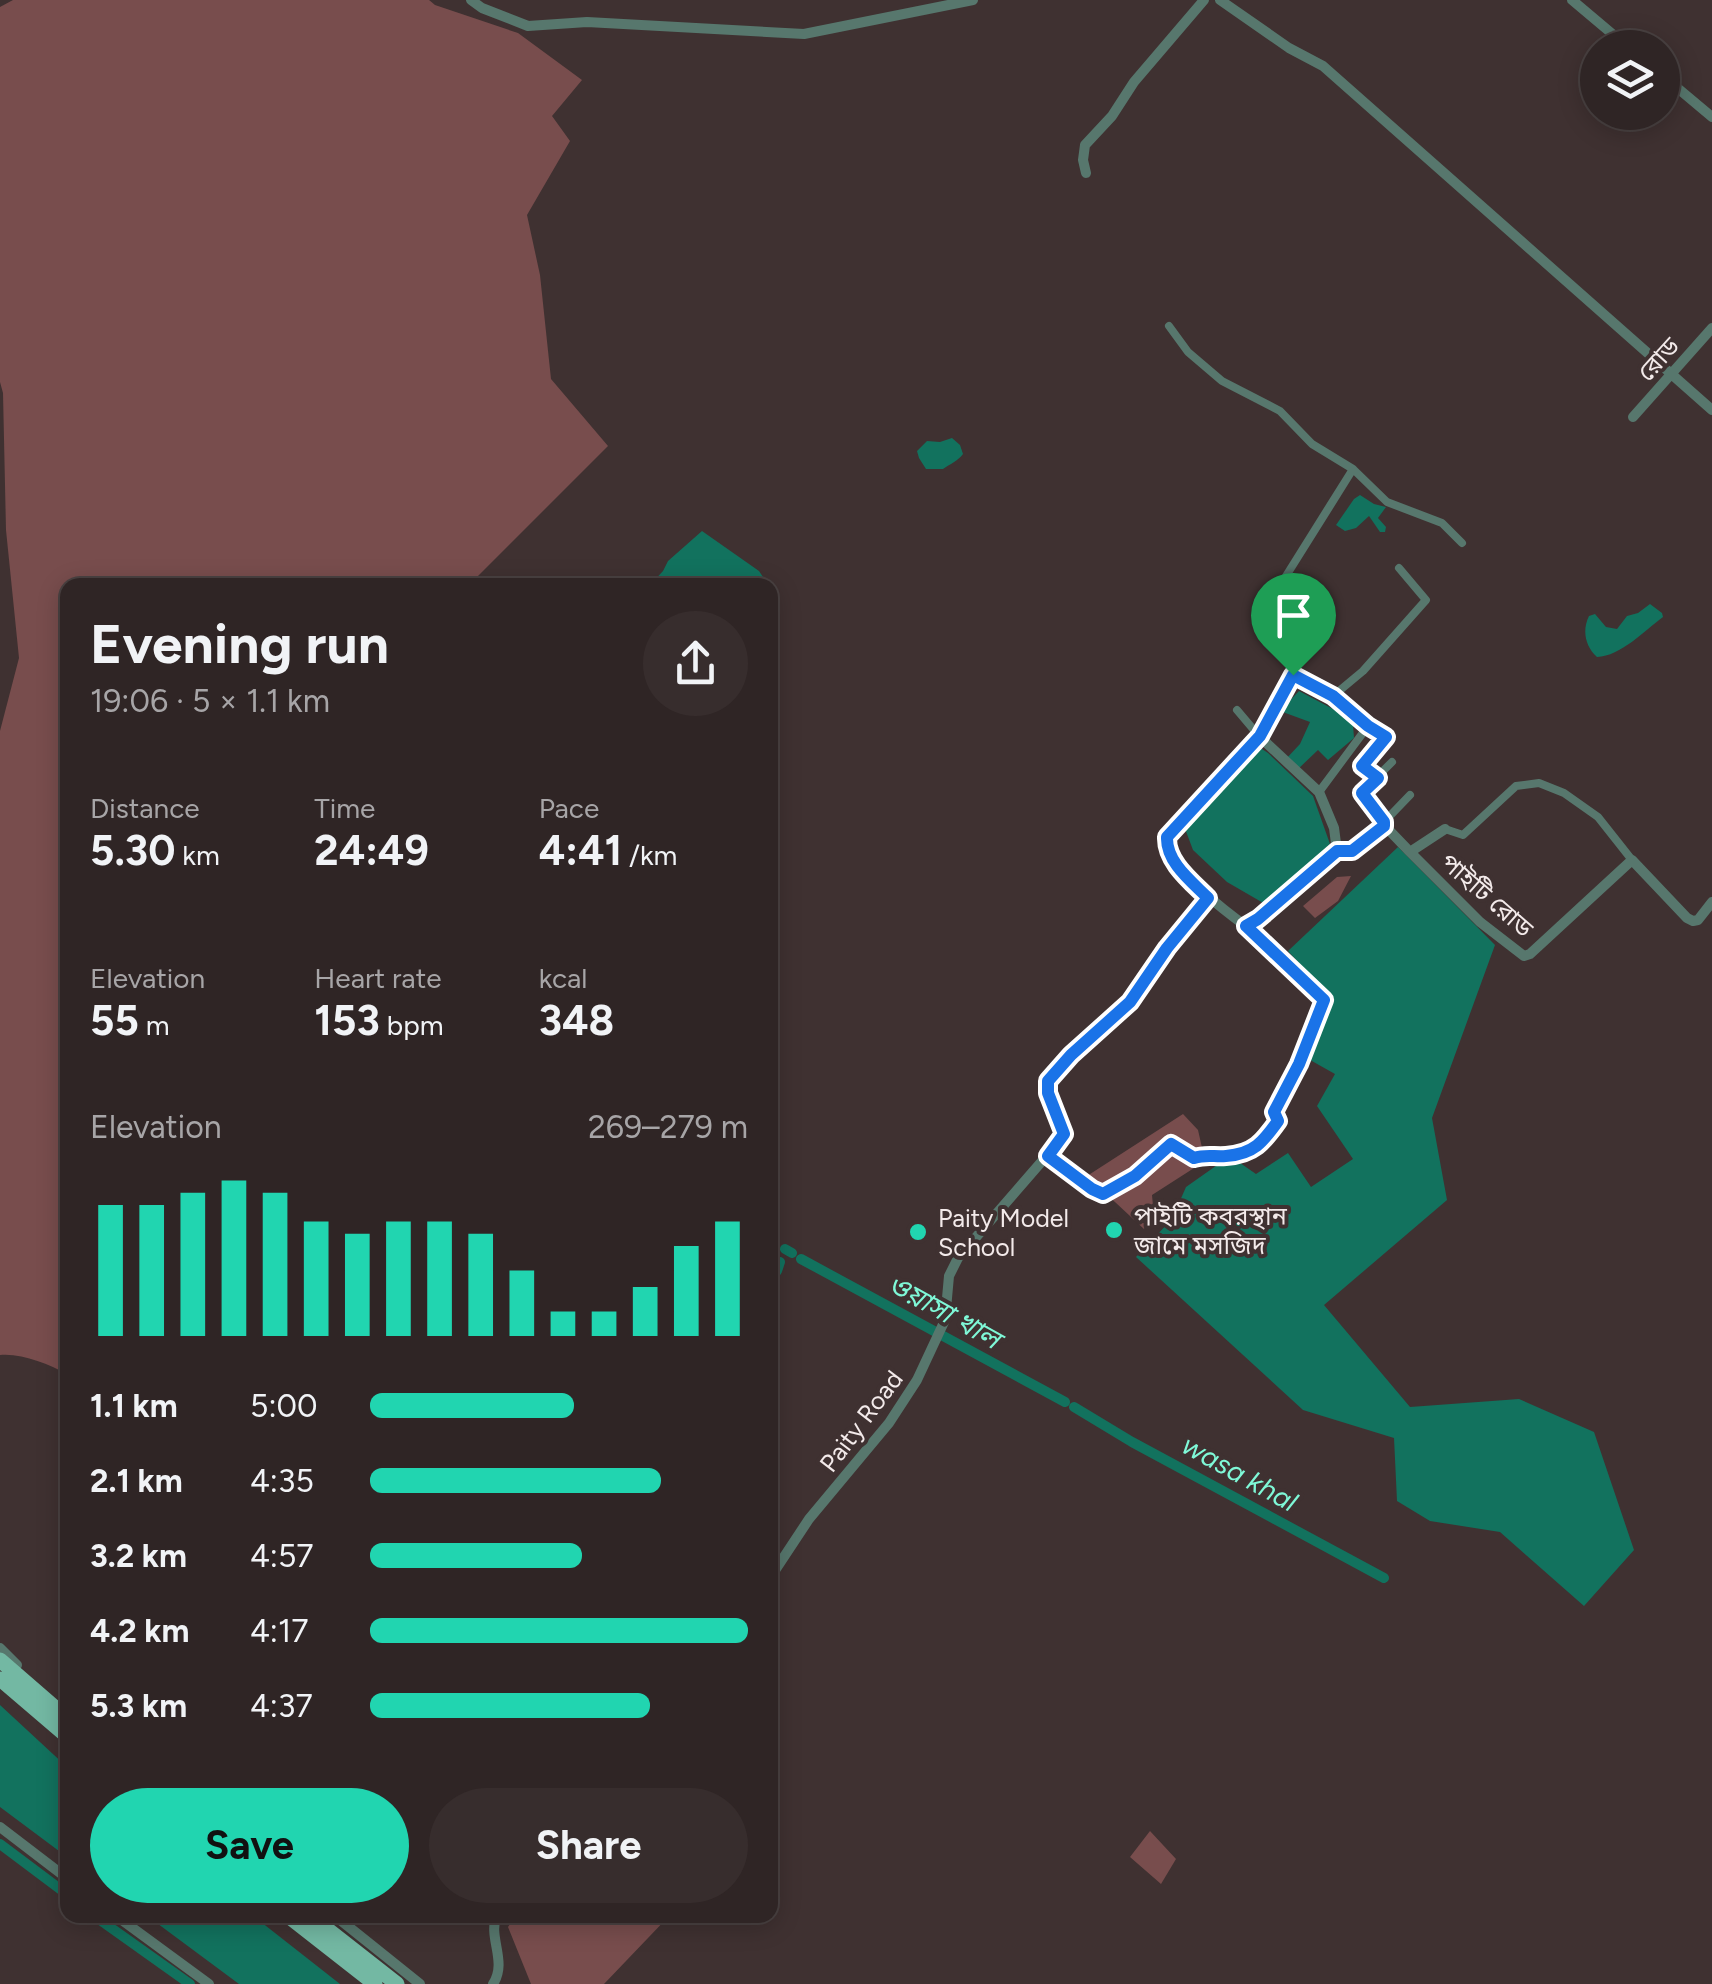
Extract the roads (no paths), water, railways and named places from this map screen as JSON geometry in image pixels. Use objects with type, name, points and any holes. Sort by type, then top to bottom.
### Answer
[{"type":"main road","points":[[0,1660],[60,1713]]},
{"type":"main road","points":[[0,1679],[60,1730]]},
{"type":"main road","points":[[297,1923],[374,1984]]},
{"type":"main road","points":[[319,1923],[396,1984]]},
{"type":"street","points":[[471,0],[528,26],[587,22],[804,34],[973,0]]},
{"type":"street","points":[[1086,173],[1085,144],[1204,0]]},
{"type":"street","points":[[1220,0],[1289,48],[1323,66],[1712,410]]},
{"type":"street","points":[[1572,0],[1608,30]]},
{"type":"street","points":[[1680,91],[1712,117]]},
{"type":"street","points":[[1169,326],[1188,352],[1222,380],[1280,411],[1312,444],[1353,470],[1387,502],[1442,524],[1462,544]]},
{"type":"street","name":"রোড","points":[[1633,416],[1712,328]]},
{"type":"street","points":[[1208,898],[1130,1002],[1048,1081],[1048,1093],[1064,1134],[1048,1156],[1103,1194],[1135,1176],[1171,1144],[1194,1158],[1240,1154],[1260,1146],[1278,1121],[1274,1112],[1299,1064],[1324,1000],[1246,926],[1208,898],[1166,850],[1167,837],[1260,736],[1293,675],[1286,576],[1353,470]]},
{"type":"street","points":[[1333,696],[1363,670],[1426,600],[1399,568]]},
{"type":"street","points":[[1293,675],[1333,696],[1386,737],[1362,766],[1378,778]]},
{"type":"street","points":[[1236,710],[1320,792],[1334,828],[1337,851]]},
{"type":"street","points":[[1320,792],[1368,726]]},
{"type":"street","points":[[1392,762],[1362,793],[1410,852],[1444,829],[1463,835],[1516,786],[1539,783],[1564,793],[1598,817],[1686,918],[1698,920],[1712,902]]},
{"type":"street","points":[[1246,926],[1337,851],[1352,851],[1410,795]]},
{"type":"street","name":"পাইটি রোড","points":[[1410,852],[1480,922],[1524,956],[1583,908],[1632,860]]},
{"type":"street","name":"Paity Road","points":[[778,1566],[809,1519],[879,1436],[917,1380],[945,1320],[949,1276],[958,1258],[1048,1156]]},
{"type":"street","points":[[0,1648],[60,1702]]},
{"type":"street","points":[[0,1827],[60,1873]]},
{"type":"street","points":[[126,1923],[209,1984]]},
{"type":"street","points":[[346,1923],[420,1984]]},
{"type":"street","points":[[493,1984],[500,1962],[494,1923]]},
{"type":"waterway","name":"wasa khal","points":[[785,1249],[792,1253]]},
{"type":"waterway","name":"ওয়াসা খাল","points":[[801,1259],[1065,1402]]},
{"type":"waterway","name":"wasa khal","points":[[778,1268],[780,1262]]},
{"type":"waterway","name":"wasa khal","points":[[1074,1407],[1384,1578]]},
{"type":"waterway","points":[[0,1844],[60,1889]]},
{"type":"waterway","points":[[104,1923],[190,1984]]},
{"type":"place","name":"পাইটি কবরস্থান জামে মসজিদ","points":[[1114,1230]]},
{"type":"place","name":"Paity Model School","points":[[918,1232]]}]
